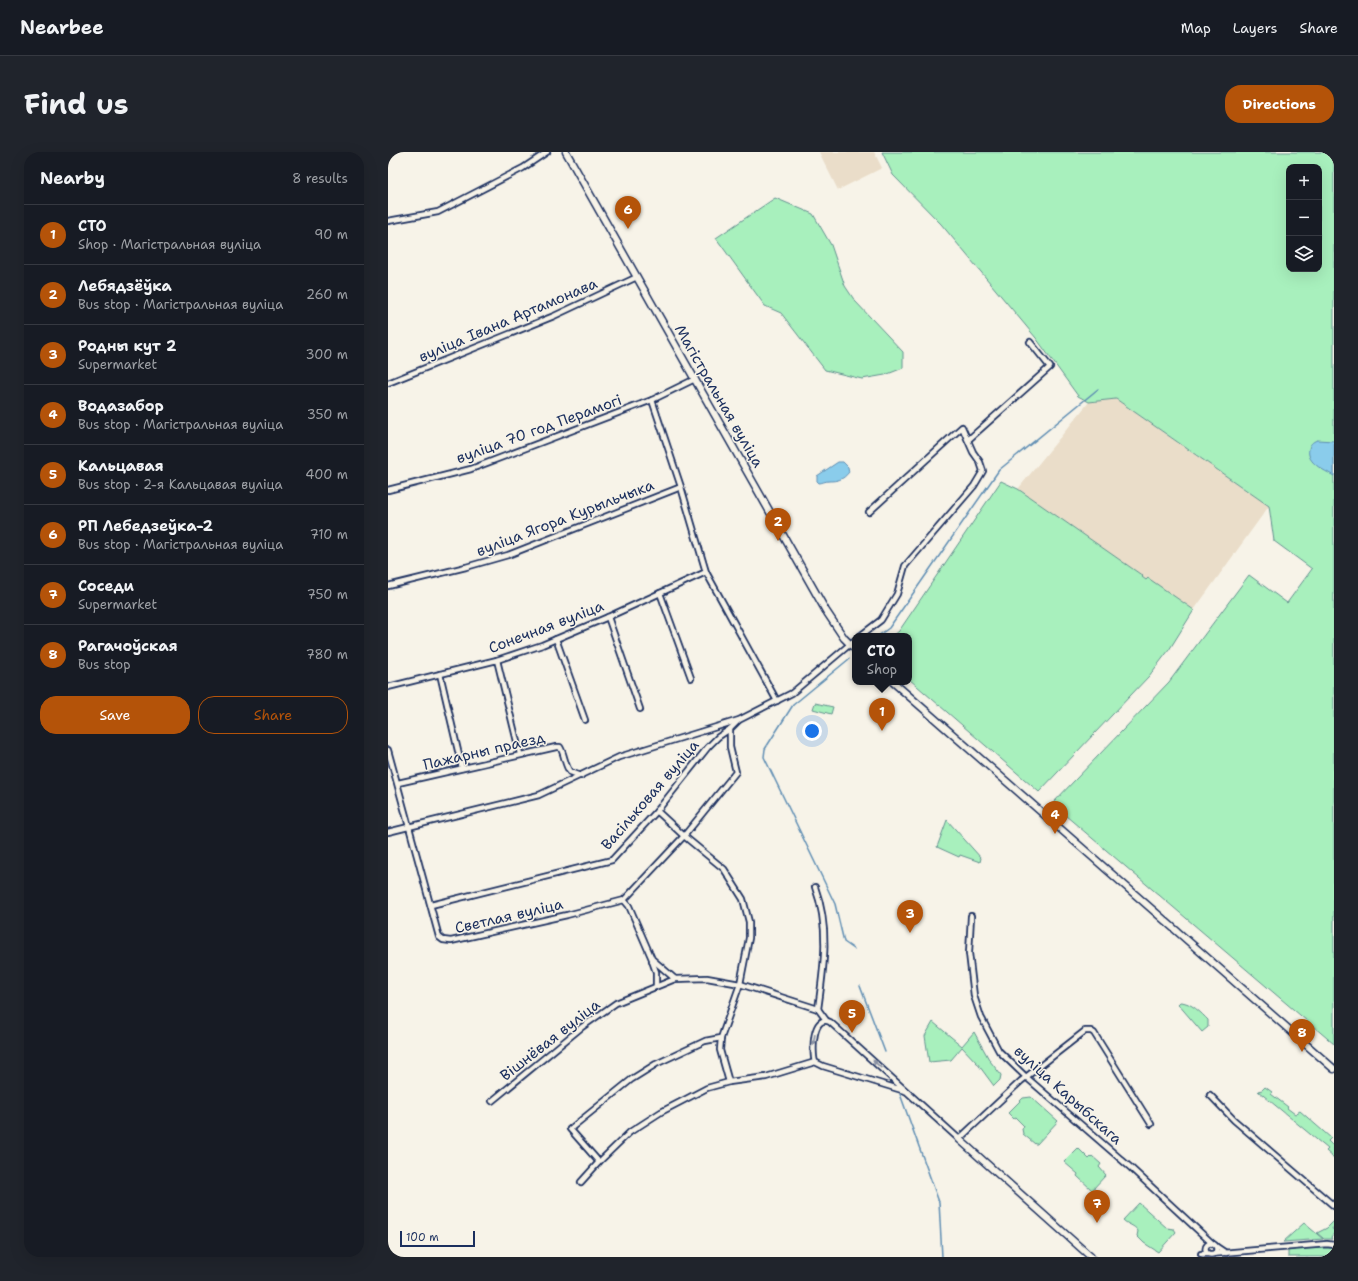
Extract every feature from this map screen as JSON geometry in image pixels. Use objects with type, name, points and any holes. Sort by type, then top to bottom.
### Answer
[{"type":"main road","name":"Магістральная вуліца","points":[[566,152],[826,611],[850,644]]},
{"type":"main road","points":[[896,685],[1334,1069]]},
{"type":"main road","points":[[959,1139],[1091,1257]]},
{"type":"street","points":[[388,221],[438,212],[523,168],[547,152]]},
{"type":"street","name":"вуліца Івана Артамонава","points":[[388,383],[554,316],[637,277]]},
{"type":"street","points":[[968,440],[1050,367],[1030,342]]},
{"type":"street","name":"вуліца 70 год Перамогі","points":[[388,490],[471,469],[652,400],[695,379]]},
{"type":"street","points":[[652,400],[706,572],[777,701]]},
{"type":"street","points":[[864,633],[881,620],[897,594],[905,566],[974,486],[983,471],[962,427],[869,512]]},
{"type":"street","name":"вуліца Ягора Курыльчыка","points":[[388,586],[508,555],[680,487]]},
{"type":"street","name":"Сонечная вуліца","points":[[388,686],[497,660],[556,639],[706,572]]},
{"type":"street","points":[[660,593],[691,678]]},
{"type":"street","points":[[608,617],[640,710]]},
{"type":"street","points":[[556,639],[585,720]]},
{"type":"street","points":[[388,832],[539,795],[619,757],[739,720],[792,693],[850,644]]},
{"type":"street","points":[[497,660],[520,754]]},
{"type":"street","points":[[440,674],[462,768]]},
{"type":"street","name":"Васільковая вуліца","points":[[432,905],[612,860],[656,811],[708,747],[739,720]]},
{"type":"street","points":[[714,728],[718,737]]},
{"type":"street","points":[[656,986],[656,972],[652,959],[629,906],[624,900],[684,836],[736,772],[730,746],[730,729]]},
{"type":"street","name":"Пажарны праезд","points":[[398,783],[520,754],[560,747],[566,767],[570,772],[581,776]]},
{"type":"street","name":"Светлая вуліца","points":[[388,750],[440,937],[444,940],[451,941],[567,915],[624,900]]},
{"type":"street","points":[[656,811],[724,869],[743,899],[749,922],[749,938],[740,984],[721,1038],[720,1050],[729,1082]]},
{"type":"street","points":[[815,887],[821,904],[824,922],[825,959],[818,1008],[826,1020],[848,1037],[959,1139],[1026,1077],[1085,1031],[1091,1031],[1094,1033],[1151,1124]]},
{"type":"street","name":"вуліца Карыбскага","points":[[971,916],[969,960],[973,990],[978,1010],[999,1051],[1026,1077],[1131,1168],[1214,1245],[1226,1253]]},
{"type":"street","points":[[652,959],[675,979]]},
{"type":"street","name":"Вішнёвая вуліца","points":[[492,1101],[582,1027],[616,1003],[675,979],[707,978],[740,984],[818,1008]]},
{"type":"street","points":[[815,1062],[813,1050],[817,1026],[826,1020]]},
{"type":"street","points":[[598,1162],[570,1129],[632,1078],[656,1064],[705,1041],[721,1038]]},
{"type":"street","points":[[581,1182],[598,1162],[630,1132],[661,1112],[707,1088],[729,1082],[766,1077],[815,1062],[822,1066],[905,1091]]},
{"type":"street","points":[[1210,1095],[1234,1120],[1334,1206]]},
{"type":"street","points":[[1207,1237],[1206,1249],[1207,1252],[1211,1254]]},
{"type":"street","points":[[1200,1255],[1207,1246],[1211,1244],[1214,1245],[1216,1250],[1215,1253],[1211,1254]]},
{"type":"street","points":[[1200,1255],[1327,1244],[1334,1245]]},
{"type":"shaded area","points":[[819,152],[874,152],[882,168],[838,190]]},
{"type":"shaded area","points":[[1116,399],[1269,506],[1194,610],[1148,579],[1147,580],[1142,577],[1018,489],[1089,402]]},
{"type":"green space","points":[[882,152],[1334,152],[1334,1044],[1052,804],[1169,682],[1249,575],[1287,603],[1312,569],[1274,541],[1269,506],[1116,399],[1089,402],[1078,396],[1036,338],[941,224],[893,175]]},
{"type":"green space","points":[[775,198],[813,214],[831,245],[845,286],[855,301],[903,352],[903,368],[885,375],[862,379],[825,370],[781,313],[765,306],[716,238]]},
{"type":"green space","points":[[1001,481],[1018,489],[1143,576],[1142,577],[1146,580],[1148,578],[1194,610],[1169,650],[1149,676],[1039,792],[912,682],[912,633],[897,633]]},
{"type":"green space","points":[[815,703],[833,707],[831,714],[813,709]]},
{"type":"green space","points":[[947,820],[981,858],[980,862],[960,855],[959,857],[937,847]]},
{"type":"green space","points":[[1180,1002],[1184,1002],[1199,1011],[1208,1020],[1208,1027],[1202,1032],[1178,1004]]},
{"type":"green space","points":[[933,1022],[962,1046],[974,1032],[990,1061],[1001,1075],[1000,1080],[994,1086],[977,1063],[962,1047],[951,1060],[929,1062],[925,1036]]},
{"type":"green space","points":[[1265,1087],[1272,1092],[1271,1094],[1288,1107],[1287,1108],[1295,1114],[1300,1111],[1331,1138],[1328,1141],[1334,1147],[1334,1158],[1326,1151],[1328,1149],[1258,1091]]},
{"type":"green space","points":[[1031,1097],[1058,1121],[1037,1144],[1023,1134],[1022,1129],[1024,1126],[1008,1113],[1023,1098]]},
{"type":"green space","points":[[1078,1148],[1089,1159],[1092,1156],[1101,1164],[1099,1167],[1106,1175],[1092,1190],[1077,1176],[1078,1174],[1064,1162]]},
{"type":"green space","points":[[1139,1203],[1167,1228],[1174,1229],[1176,1232],[1158,1252],[1144,1243],[1137,1236],[1138,1231],[1123,1220]]},
{"type":"green space","points":[[1334,1221],[1334,1226],[1332,1229],[1334,1230],[1334,1233],[1331,1237],[1332,1239],[1324,1239],[1317,1233],[1327,1228]]},
{"type":"green space","points":[[1304,1223],[1323,1239],[1283,1242]]},
{"type":"green space","points":[[1334,1248],[1334,1257],[1288,1257],[1288,1250]]},
{"type":"water","points":[[1317,440],[1334,441],[1334,476],[1317,466],[1310,458],[1310,446]]},
{"type":"water","points":[[838,462],[843,462],[848,467],[849,472],[844,477],[835,481],[819,483],[817,481],[817,476]]},
{"type":"waterway","points":[[882,633],[889,628],[999,470],[1098,389]]},
{"type":"waterway","points":[[849,659],[793,705],[765,749],[764,757],[835,904],[844,942],[854,949]]},
{"type":"waterway","points":[[860,986],[885,1052]]},
{"type":"waterway","points":[[900,1094],[939,1202],[942,1257]]},
{"type":"place","name":"РП Лебедзеўка-2","points":[[628,229]]},
{"type":"place","name":"Лебядзёўка","points":[[778,541]]},
{"type":"place","name":"СТО","points":[[882,731]]},
{"type":"place","name":"Водазабор","points":[[1055,834]]},
{"type":"place","name":"Родны кут 2","points":[[910,933]]},
{"type":"place","name":"Кальцавая","points":[[852,1033]]},
{"type":"place","name":"Рагачоўская","points":[[1302,1052]]},
{"type":"place","name":"Соседи","points":[[1097,1223]]}]
